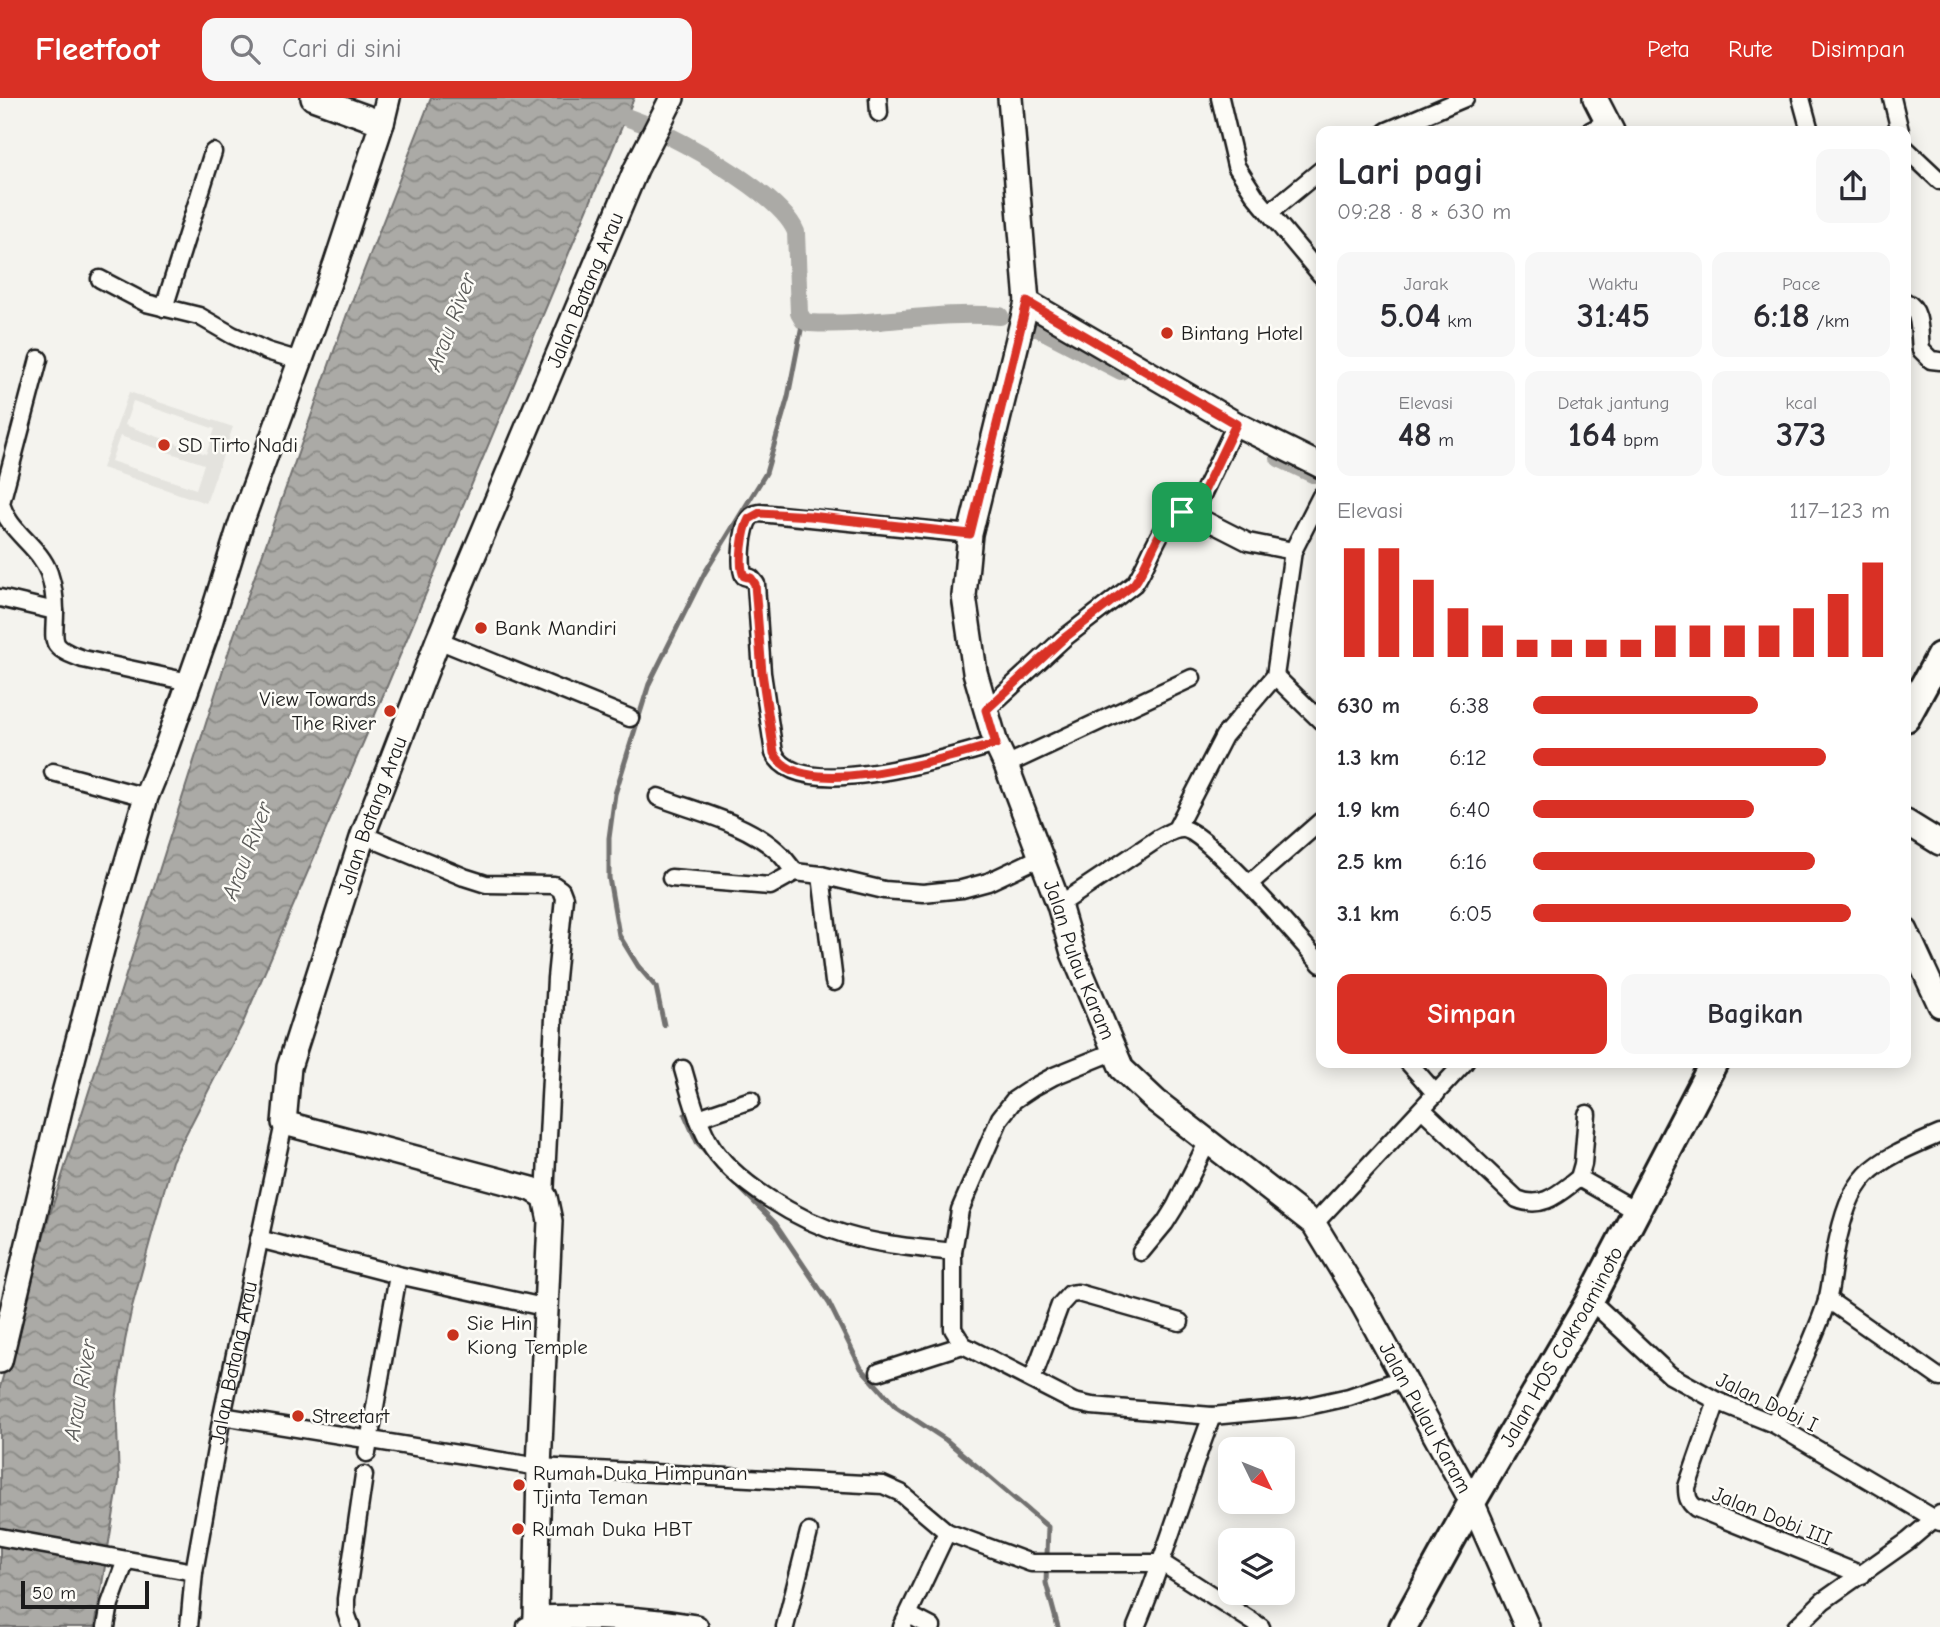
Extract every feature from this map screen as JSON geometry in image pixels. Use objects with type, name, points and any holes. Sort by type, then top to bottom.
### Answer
[{"type":"main road","points":[[1911,709],[1940,656]]},
{"type":"main road","name":"Jalan HOS Cokroaminoto","points":[[1403,1627],[1472,1502],[1590,1300],[1711,1068]]},
{"type":"street","points":[[313,98],[382,123]]},
{"type":"street","points":[[0,1361],[109,923],[146,797],[166,748],[241,523],[335,266],[388,98]]},
{"type":"street","name":"Jalan Batang Arau","points":[[190,1627],[194,1572],[222,1416],[284,1122],[289,1067],[363,835],[438,640],[636,169],[672,98]]},
{"type":"street","name":"Jalan Pulau Karam","points":[[1010,98],[1027,302],[970,534],[964,596],[975,672],[1001,755],[1059,905],[1073,953],[1122,1069],[1132,1080],[1314,1224],[1405,1378],[1472,1502],[1527,1627]]},
{"type":"street","points":[[1220,98],[1236,166],[1250,189],[1316,269]]},
{"type":"street","points":[[1399,126],[1465,98]]},
{"type":"street","points":[[1595,98],[1602,126]]},
{"type":"street","points":[[1801,98],[1809,126]]},
{"type":"street","points":[[1892,98],[1899,126]]},
{"type":"street","points":[[164,308],[213,152]]},
{"type":"street","points":[[1911,154],[1940,181]]},
{"type":"street","points":[[1270,212],[1316,174]]},
{"type":"street","points":[[100,279],[146,303],[199,316],[232,335],[300,361]]},
{"type":"street","points":[[1027,302],[1236,424],[1316,464]]},
{"type":"street","points":[[1911,304],[1917,312],[1924,356],[1940,361]]},
{"type":"street","points":[[39,359],[1,503],[6,517],[45,565],[53,589],[54,640],[68,653],[189,682]]},
{"type":"street","points":[[1193,514],[1236,424]]},
{"type":"street","points":[[1176,829],[1224,736],[1275,676],[1293,551],[1316,506]]},
{"type":"street","points":[[970,534],[760,513],[753,515],[746,524],[741,569],[744,576],[751,578],[755,584],[762,673],[774,753],[782,764],[799,772],[834,777],[1001,755],[1192,678]]},
{"type":"street","points":[[986,710],[1063,639],[1134,584],[1142,574],[1166,523],[1174,514],[1193,514],[1248,542],[1293,551]]},
{"type":"street","points":[[0,598],[55,611]]},
{"type":"street","points":[[438,640],[630,718]]},
{"type":"street","points":[[1275,676],[1316,716]]},
{"type":"street","points":[[53,772],[146,797]]},
{"type":"street","points":[[658,797],[743,829],[779,852],[795,872]]},
{"type":"street","points":[[1249,884],[1316,825]]},
{"type":"street","points":[[1911,825],[1940,843]]},
{"type":"street","points":[[1059,905],[1159,838],[1176,829],[1187,829],[1249,884],[1316,958]]},
{"type":"street","points":[[363,835],[486,884],[543,883],[554,885],[561,890],[564,898],[556,978],[545,1197],[550,1221],[548,1308],[527,1624],[582,1616],[656,1621],[696,1627]]},
{"type":"street","points":[[671,878],[770,886],[795,872],[821,875],[884,890],[923,893],[962,889],[988,882],[1041,857]]},
{"type":"street","points":[[821,875],[834,982]]},
{"type":"street","points":[[1911,942],[1940,1004]]},
{"type":"street","points":[[1113,1052],[1032,1088],[1014,1100],[1000,1118],[960,1210],[953,1252],[953,1329],[962,1345],[1059,1396],[1083,1404],[1212,1416],[1299,1408],[1349,1397],[1405,1378]]},
{"type":"street","points":[[1413,1068],[1436,1094]]},
{"type":"street","points":[[1314,1224],[1460,1068]]},
{"type":"street","points":[[683,1069],[698,1118],[708,1140],[725,1162],[750,1185],[819,1225],[849,1236],[953,1252]]},
{"type":"street","points":[[698,1118],[751,1100]]},
{"type":"street","points":[[1422,1109],[1517,1199],[1529,1205],[1542,1202],[1579,1178],[1583,1164],[1587,1114]]},
{"type":"street","points":[[284,1122],[532,1189],[545,1197]]},
{"type":"street","points":[[1774,1424],[1827,1299],[1840,1226],[1850,1198],[1864,1175],[1883,1160],[1940,1134]]},
{"type":"street","points":[[1141,1252],[1175,1207],[1208,1141]]},
{"type":"street","points":[[1579,1178],[1637,1211]]},
{"type":"street","points":[[259,1239],[398,1275],[548,1308]]},
{"type":"street","points":[[368,1447],[398,1275]]},
{"type":"street","points":[[1032,1380],[1060,1305],[1070,1294],[1078,1293],[1180,1322]]},
{"type":"street","points":[[1827,1299],[1940,1378]]},
{"type":"street","name":"Jalan Dobi I","points":[[1590,1300],[1670,1376],[1717,1401],[1774,1424],[1939,1518]]},
{"type":"street","points":[[879,1372],[962,1345]]},
{"type":"street","name":"Jalan Dobi III","points":[[1717,1401],[1687,1488],[1690,1503],[1696,1508],[1862,1575]]},
{"type":"street","points":[[222,1416],[368,1447],[539,1467],[883,1485],[901,1493],[947,1532],[1031,1563],[1163,1563],[1261,1627]]},
{"type":"street","points":[[1136,1627],[1163,1563],[1191,1472],[1212,1416]]},
{"type":"street","points":[[351,1627],[346,1613],[346,1599],[364,1475]]},
{"type":"street","points":[[1796,1627],[1822,1601],[1939,1518]]},
{"type":"street","points":[[785,1627],[809,1532]]},
{"type":"street","points":[[932,1627],[905,1621],[947,1532]]},
{"type":"street","points":[[0,1537],[194,1572]]},
{"type":"street","points":[[106,1627],[121,1559]]},
{"type":"shaded area","name":"SD Tirto Nadi","points":[[129,392],[233,427],[206,503],[102,468]],"holes":[[[133,401],[215,429],[206,454],[125,425]],[[120,436],[204,464],[196,489],[111,461]]]},
{"type":"water","name":"Arau River","points":[[431,98],[634,98],[242,1025],[172,1161],[125,1341],[116,1401],[119,1481],[95,1627],[0,1627],[0,1387],[50,1214],[234,635],[347,314]]},
{"type":"waterway","points":[[626,117],[642,123]]},
{"type":"waterway","points":[[665,134],[738,176],[788,218],[796,232],[799,313],[803,320],[809,323],[833,324],[952,315],[1000,316]]},
{"type":"waterway","points":[[664,1025],[656,987],[638,966],[619,935],[609,878],[609,838],[615,794],[649,684],[704,574],[766,473],[788,397],[803,320]]},
{"type":"waterway","points":[[1028,323],[1121,371]]},
{"type":"waterway","points":[[1279,458],[1313,474]]},
{"type":"waterway","points":[[685,1115],[697,1142],[722,1170]]},
{"type":"waterway","points":[[736,1184],[775,1223],[829,1303],[861,1368],[896,1407],[946,1440],[1048,1527],[1046,1583],[1058,1627]]},
{"type":"place","name":"Bintang Hotel","points":[[1167,333]]},
{"type":"place","name":"SD Tirto Nadi","points":[[164,445]]},
{"type":"place","name":"Bank Mandiri","points":[[481,628]]},
{"type":"place","name":"View Towards The River","points":[[390,711]]},
{"type":"place","name":"Sie Hin Kiong Temple","points":[[453,1335]]},
{"type":"place","name":"Streetart","points":[[298,1416]]},
{"type":"place","name":"Rumah Duka Himpunan Tjinta Teman","points":[[519,1485]]},
{"type":"place","name":"Rumah Duka HBT","points":[[518,1529]]},
{"type":"route","points":[[1027,302],[1236,424],[1193,514],[1182,512],[1174,514],[1166,523],[1142,574],[1134,584],[1063,639],[986,710],[996,744],[922,764],[862,775],[834,777],[799,772],[776,758],[762,673],[755,584],[751,578],[744,576],[741,569],[746,524],[753,515],[760,513],[970,534],[1027,302]]}]
